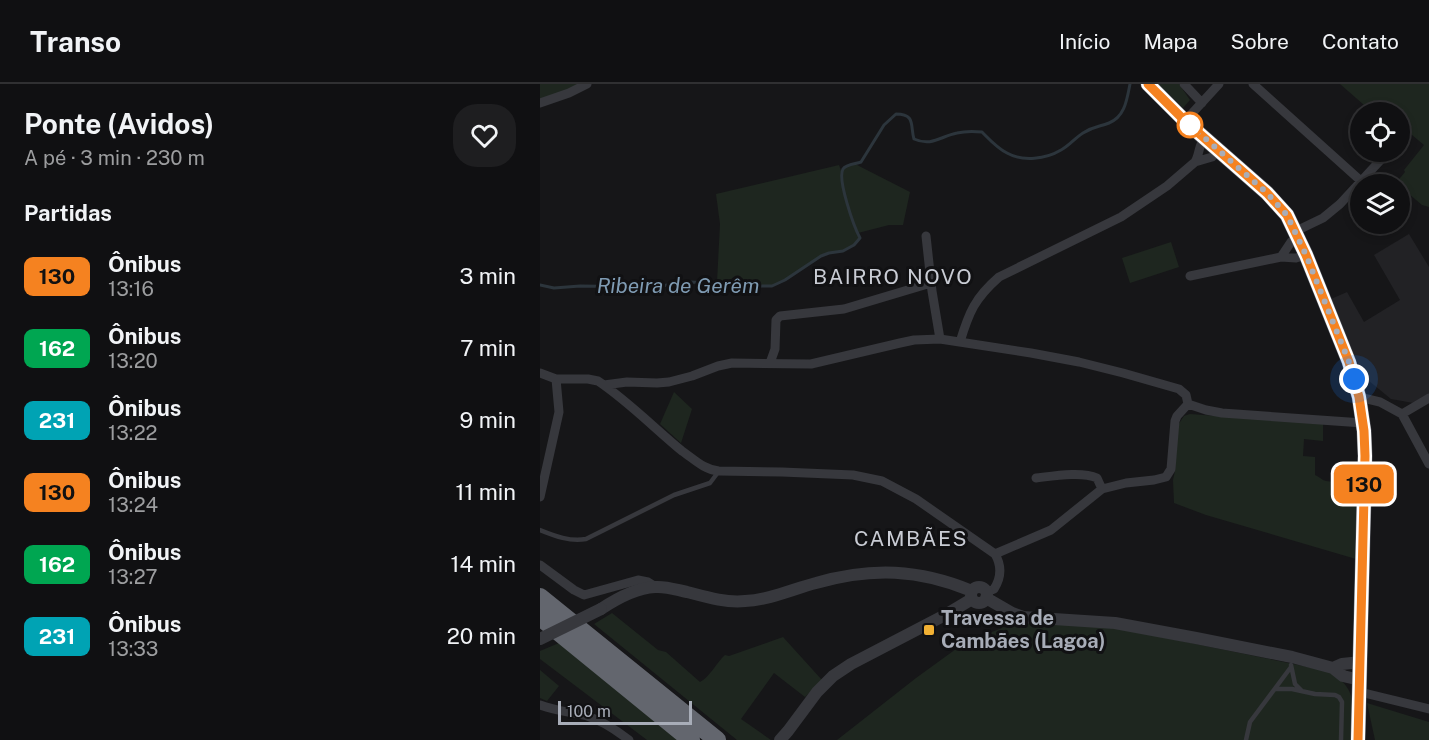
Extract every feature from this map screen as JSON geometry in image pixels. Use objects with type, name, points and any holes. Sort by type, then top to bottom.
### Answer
[{"type":"highway","points":[[540,597],[717,740]]},
{"type":"highway","points":[[540,617],[691,740]]},
{"type":"main road","points":[[1148,84],[1185,121],[1280,206],[1297,234],[1349,362],[1359,397],[1365,456],[1359,740]]},
{"type":"street","points":[[540,103],[569,93],[586,84]]},
{"type":"street","points":[[1184,84],[1202,103]]},
{"type":"street","points":[[1185,121],[1219,84]]},
{"type":"street","points":[[1253,84],[1353,174]]},
{"type":"street","points":[[960,342],[970,312],[976,302],[999,277],[1121,217],[1167,186],[1195,162],[1199,156],[1199,144],[1205,138]]},
{"type":"street","points":[[1195,162],[1212,157],[1219,150]]},
{"type":"street","points":[[1368,174],[1379,162]]},
{"type":"street","points":[[1281,257],[1297,234],[1323,218],[1350,193]]},
{"type":"street","points":[[926,236],[940,339]]},
{"type":"street","points":[[1190,276],[1281,257],[1296,258],[1306,255]]},
{"type":"street","points":[[770,363],[775,349],[776,320],[780,316],[844,309],[931,284]]},
{"type":"street","points":[[604,385],[627,382],[669,382],[732,363],[805,365],[914,340],[940,339],[1079,362],[1123,373],[1179,389],[1186,395],[1188,404]]},
{"type":"street","points":[[540,373],[556,379],[593,379],[604,385],[664,436],[709,470],[853,476],[882,481],[916,499],[995,554],[999,563],[999,578],[994,589],[986,595],[983,602],[978,603],[972,595],[954,584],[930,577],[897,572],[840,577],[747,601],[724,600],[656,587],[634,592],[615,600],[540,639]]},
{"type":"street","points":[[540,497],[559,412],[556,379]]},
{"type":"street","points":[[1359,397],[1380,402],[1402,414],[1429,464]]},
{"type":"street","points":[[1402,414],[1429,398]]},
{"type":"street","points":[[1188,404],[1222,413],[1363,423]]},
{"type":"street","points":[[995,554],[1051,530],[1102,489],[1166,477],[1171,469],[1174,421],[1188,404]]},
{"type":"street","points":[[1036,477],[1081,474],[1093,476],[1098,478],[1102,489]]},
{"type":"street","points":[[540,565],[574,590],[584,594],[638,580],[656,587]]},
{"type":"street","points":[[780,740],[817,692],[833,676],[851,664],[947,614],[972,595]]},
{"type":"street","points":[[986,595],[1012,613],[1023,617],[1115,623],[1292,662],[1333,668],[1360,686],[1429,709]]},
{"type":"street","points":[[1333,668],[1342,664],[1361,662]]},
{"type":"street","points":[[540,705],[588,716],[615,729],[629,740]]},
{"type":"lane","points":[[540,530],[575,540],[586,539],[674,495],[710,483],[719,471]]},
{"type":"lane","points":[[1246,740],[1250,722],[1292,662]]},
{"type":"lane","points":[[1292,662],[1295,684],[1301,690]]},
{"type":"lane","points":[[1275,689],[1301,690],[1315,694],[1335,695],[1339,698],[1342,702],[1341,740]]},
{"type":"shaded area","points":[[540,84],[586,84],[540,103]]},
{"type":"shaded area","points":[[1158,84],[1179,84],[1190,100],[1183,108]]},
{"type":"shaded area","points":[[1340,84],[1429,84],[1429,207],[1422,205],[1410,195],[1410,174],[1403,174],[1404,170],[1424,145],[1410,133],[1410,102],[1361,102]]},
{"type":"shaded area","points":[[856,164],[910,192],[903,225],[889,225],[858,233],[860,238],[854,245],[843,251],[821,256],[772,286],[755,286],[745,282],[734,284],[717,282],[720,224],[716,194],[839,165],[842,173],[846,166]]},
{"type":"shaded area","points":[[1409,234],[1429,267],[1429,398],[1419,404],[1391,399],[1363,376],[1331,299],[1347,292],[1364,322],[1400,300],[1374,255]]},
{"type":"shaded area","points":[[1171,242],[1179,267],[1130,283],[1122,258]]},
{"type":"shaded area","points":[[674,392],[692,409],[681,443],[660,424]]},
{"type":"shaded area","points":[[1190,414],[1323,424],[1323,441],[1304,439],[1303,456],[1315,457],[1315,475],[1323,480],[1336,482],[1358,477],[1356,559],[1206,515],[1174,503],[1173,480],[1178,425],[1184,416]]},
{"type":"shaded area","points":[[612,613],[658,650],[666,652],[700,682],[725,655],[729,656],[783,637],[822,680],[805,697],[774,673],[741,719],[771,740],[737,740],[594,624]]},
{"type":"shaded area","points":[[1019,622],[1122,629],[1328,671],[1345,685],[1350,693],[1353,709],[1351,740],[837,740],[956,649],[1002,627],[1011,628]]},
{"type":"shaded area","points":[[559,643],[679,740],[647,740],[540,659],[540,651]]},
{"type":"shaded area","points":[[540,670],[559,686],[547,701],[540,698]]},
{"type":"shaded area","points":[[1367,703],[1429,722],[1429,740],[1375,740]]},
{"type":"waterway","name":"Ribeira de Gerêm","points":[[540,285],[554,288],[653,287],[690,282],[734,284],[745,282],[755,286],[772,286],[821,256],[843,251],[854,245],[860,238],[844,192],[843,169],[848,165],[861,162],[884,125],[896,114],[909,118],[914,139],[920,141],[931,141],[963,132],[982,132],[997,146],[1013,156],[1042,157],[1055,153],[1080,135],[1109,123],[1119,116],[1128,96],[1130,84]]},
{"type":"bus line","name":"130","points":[[1148,84],[1185,121],[1267,193],[1287,215],[1306,255],[1349,362],[1359,397],[1365,456],[1358,740]]},
{"type":"place","name":"Travessa de Cambães (Lagoa)","points":[[929,630]]},
{"type":"district","name":"BAIRRO NOVO","points":[[893,277]]},
{"type":"district","name":"CAMBÃES","points":[[911,539]]},
{"type":"route","points":[[1190,125],[1267,193],[1287,215],[1306,255],[1354,379]]}]
